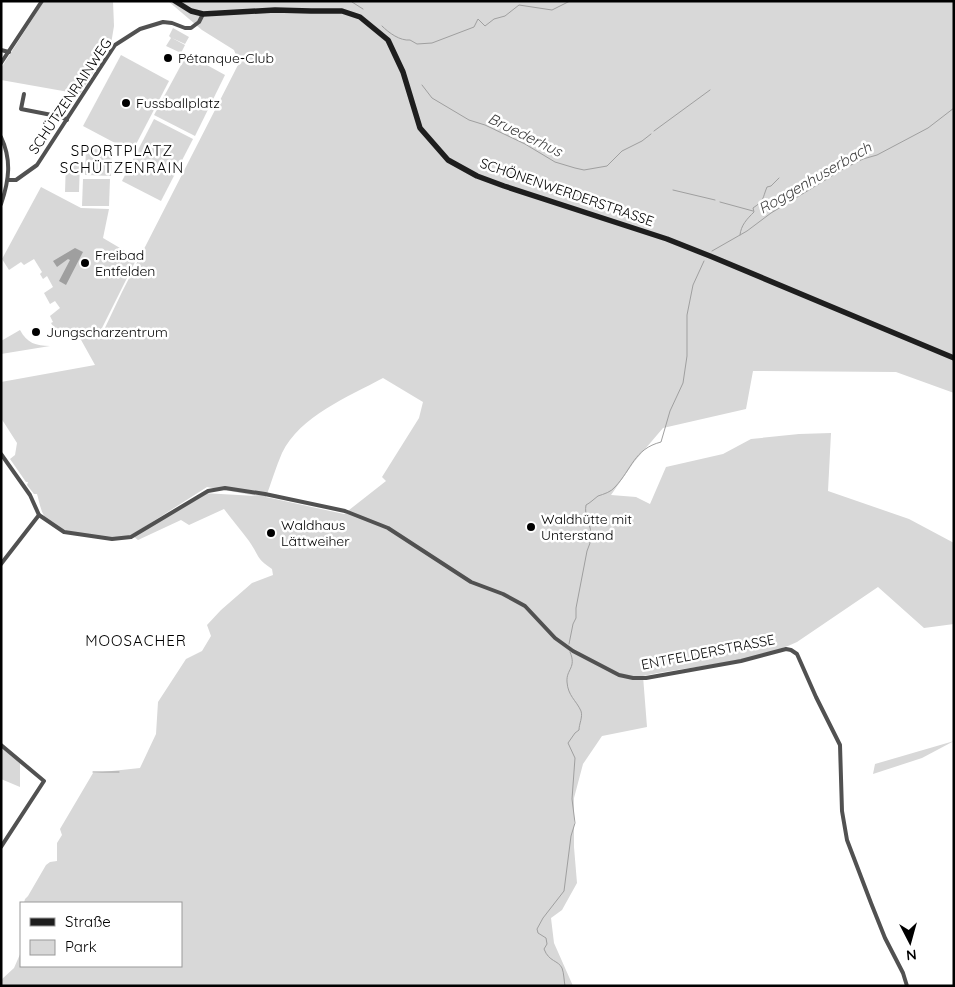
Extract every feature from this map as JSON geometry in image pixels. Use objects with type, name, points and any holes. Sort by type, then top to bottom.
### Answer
[{"type":"street","points":[[1,63],[42,1]]},
{"type":"street","name":"SCHÖNENWERDERSTRASSE","points":[[175,1],[203,14],[311,10],[342,11],[360,17],[388,40],[403,72],[420,128],[448,160],[477,176],[504,186],[666,239],[710,256],[954,358]]},
{"type":"street","name":"SCHÜTZENRAINWEG","points":[[8,180],[16,180],[37,165],[68,120],[102,63],[115,45],[123,38],[140,29],[163,22],[172,22],[185,28],[191,28],[199,22],[203,14]]},
{"type":"street","points":[[1,50],[9,52]]},
{"type":"street","points":[[24,94],[21,109],[62,117],[68,120]]},
{"type":"street","points":[[1,137],[8,156],[8,180],[1,204]]},
{"type":"street","points":[[1,454],[30,495],[39,515],[1,564]]},
{"type":"street","name":"ENTFELDERSTRASSE","points":[[39,515],[64,532],[112,539],[127,538],[208,491],[225,488],[265,494],[345,512],[388,528],[471,582],[503,594],[526,606],[555,638],[573,651],[619,675],[646,678],[791,650],[797,654],[840,745],[842,811],[847,840],[870,903],[903,973],[907,986]]},
{"type":"street","points":[[1,745],[44,781],[1,847]]},
{"type":"green space","points":[[44,1],[113,1],[114,26],[111,44],[80,94],[1,80],[1,68]]},
{"type":"green space","points":[[168,1],[954,1],[954,393],[896,372],[753,371],[746,409],[663,428],[634,462],[611,495],[636,497],[650,504],[666,467],[723,454],[751,439],[831,433],[828,491],[909,519],[954,543],[954,624],[924,628],[878,587],[797,642],[779,649],[741,660],[643,676],[647,727],[602,736],[583,764],[574,798],[574,847],[577,883],[562,910],[551,918],[554,943],[573,986],[1,986],[1,980],[14,968],[20,954],[20,967],[182,967],[182,902],[24,902],[46,865],[57,861],[57,843],[62,835],[60,829],[93,773],[140,768],[156,734],[158,702],[186,659],[202,651],[211,636],[207,625],[252,583],[273,575],[272,569],[260,559],[249,541],[224,509],[189,525],[181,520],[138,540],[133,536],[203,493],[258,496],[207,487],[127,538],[86,536],[65,531],[49,522],[44,516],[37,494],[34,494],[27,485],[28,482],[26,482],[10,459],[15,455],[17,443],[1,418],[1,382],[95,365],[80,338],[102,334],[239,63],[234,50],[202,30]],"holes":[[[383,378],[423,402],[419,418],[382,477],[386,481],[344,514],[266,497],[282,453],[290,440],[300,428],[340,400]]]},
{"type":"green space","points":[[173,28],[189,37],[185,44],[172,38],[185,45],[181,53],[166,46],[171,38],[169,36]]},
{"type":"green space","points":[[187,54],[225,75],[195,136],[154,115]]},
{"type":"green space","name":"Fussballplatz","points":[[121,55],[169,81],[132,152],[83,126]]},
{"type":"green space","points":[[154,119],[193,139],[161,201],[122,181]]},
{"type":"green space","points":[[86,148],[112,149],[111,176],[85,175]]},
{"type":"green space","points":[[66,162],[80,162],[79,192],[65,192]]},
{"type":"green space","points":[[83,179],[110,179],[109,206],[82,206]]},
{"type":"green space","name":"Freibad Entfelden","points":[[41,187],[81,208],[109,209],[103,238],[137,258],[100,332],[61,339],[51,323],[53,322],[50,316],[60,308],[55,301],[50,304],[44,293],[53,287],[47,276],[43,279],[40,274],[42,272],[34,259],[24,265],[21,262],[9,270],[2,259]]},
{"type":"green space","points":[[20,330],[32,343],[50,346],[1,354],[1,341]]},
{"type":"green space","points":[[954,741],[922,758],[873,774],[875,764]]},
{"type":"green space","points":[[1,747],[20,763],[20,787],[1,779]]},
{"type":"shaded area","points":[[75,248],[83,252],[66,285],[59,281],[70,260],[68,259],[57,267],[53,261]]},
{"type":"waterway","points":[[382,26],[399,38],[410,40],[417,44],[432,43],[474,27],[478,19],[485,26],[494,19],[505,16],[519,5],[552,10],[570,1]]},
{"type":"waterway","points":[[352,2],[363,9]]},
{"type":"waterway","name":"Bruederhus","points":[[422,85],[432,98],[469,120],[485,125],[525,144],[555,162],[584,170],[607,166],[622,151],[651,134]]},
{"type":"waterway","name":"Bruederhus","points":[[654,131],[710,90]]},
{"type":"waterway","name":"Roggenhuserbach","points":[[712,251],[747,231],[771,213],[845,168],[863,159],[877,155],[928,128],[954,108]]},
{"type":"waterway","points":[[740,235],[743,225],[754,212],[753,208],[764,197],[767,187],[771,186],[779,178]]},
{"type":"waterway","points":[[673,190],[715,200]]},
{"type":"waterway","points":[[720,202],[753,211]]},
{"type":"waterway","name":"Roggenhuserbach","points":[[569,644],[576,618],[576,608],[590,543],[589,536],[591,533],[586,505],[598,496],[613,489],[634,460],[645,449],[661,442],[670,411],[683,383],[687,356],[687,315],[693,285],[704,261]]},
{"type":"waterway","name":"Roggenhuserbach","points":[[565,986],[562,968],[546,953],[544,949],[547,944],[546,938],[538,933],[537,929],[564,891],[571,836],[575,823],[572,799],[575,758],[568,743],[579,730],[581,711],[571,694],[567,682],[572,665],[570,652]]},
{"type":"waterway","points":[[93,772],[119,772]]},
{"type":"place","name":"Pétanque-Club","points":[[168,58]]},
{"type":"place","name":"Fussballplatz","points":[[126,103]]},
{"type":"place","name":"Freibad Entfelden","points":[[85,263]]},
{"type":"place","name":"Jungscharzentrum","points":[[36,332]]},
{"type":"place","name":"Waldhütte mit Unterstand","points":[[531,527]]},
{"type":"place","name":"Waldhaus Lättweiher","points":[[271,533]]},
{"type":"district","name":"SPORTPLATZ SCHÜTZENRAIN","points":[[122,160]]},
{"type":"district","name":"MOOSACHER","points":[[136,641]]}]
